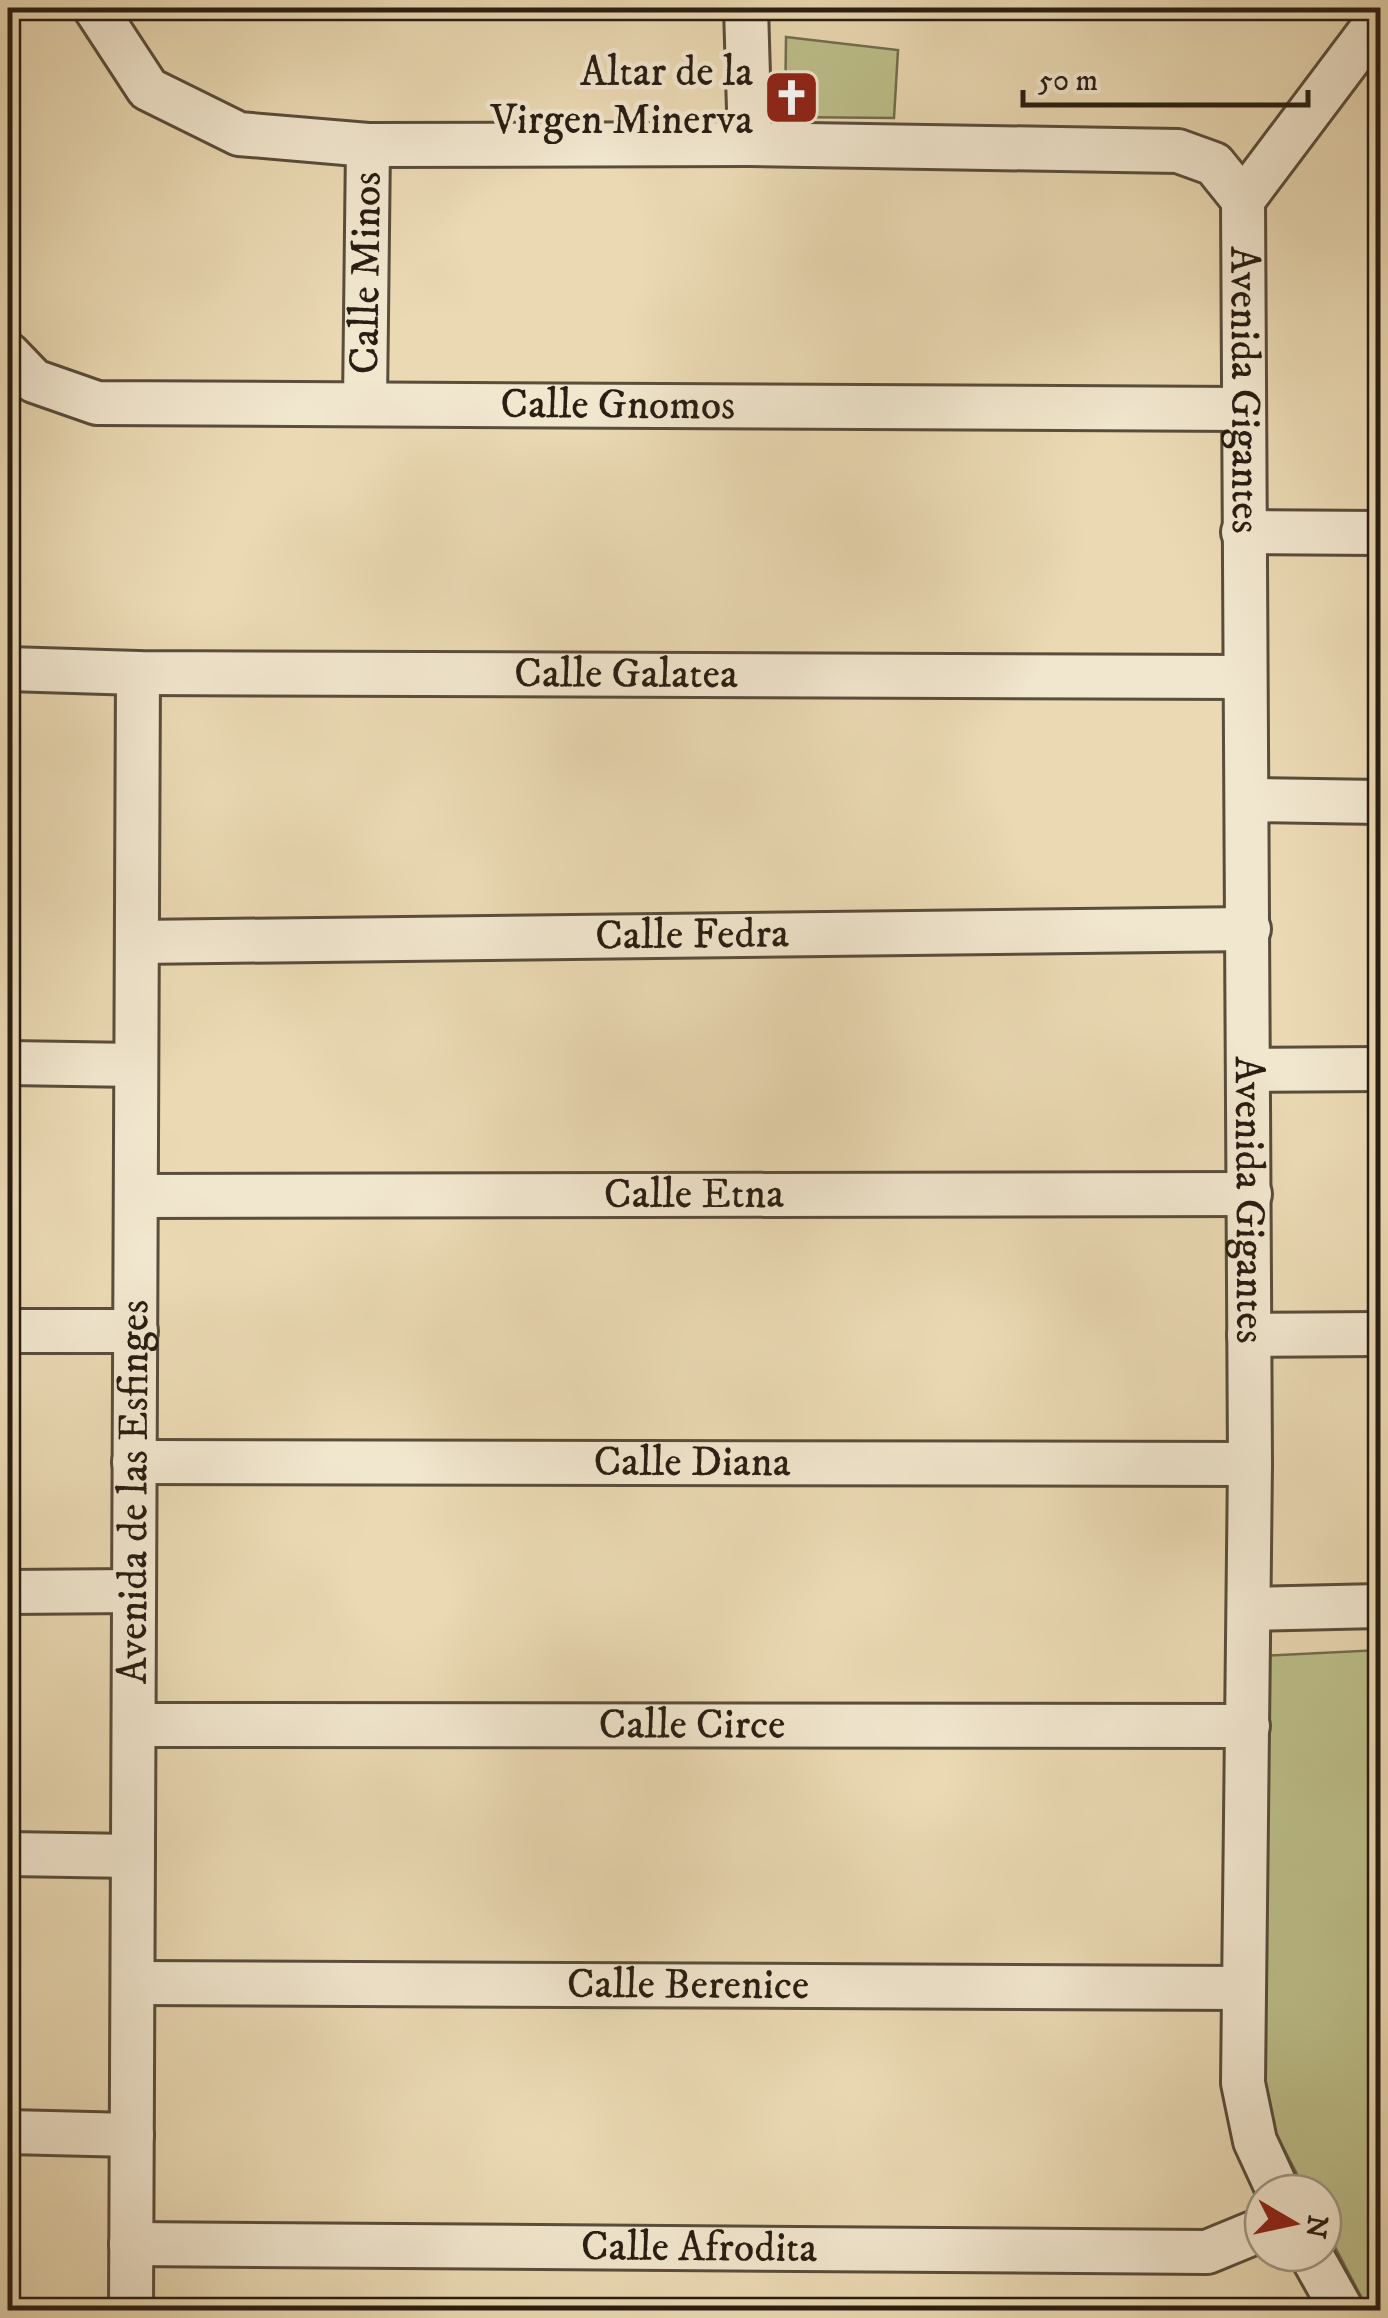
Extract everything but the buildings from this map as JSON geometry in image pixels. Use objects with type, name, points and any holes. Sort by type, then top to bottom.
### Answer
[{"type":"street","points":[[95,8],[148,88],[239,134],[368,145],[750,144],[1178,151],[1214,164],[1242,200],[1380,18]]},
{"type":"street","points":[[746,8],[750,144]]},
{"type":"street","name":"Calle Minos","points":[[366,403],[368,145]]},
{"type":"street","name":"Avenida Gigantes","points":[[1242,200],[1250,1070],[1249,1609],[1242,2083],[1254,2141],[1269,2173]]},
{"type":"street","name":"Calle Gnomos","points":[[8,354],[34,382],[97,403],[1243,409]]},
{"type":"street","points":[[1243,532],[1380,533]]},
{"type":"street","name":"Calle Galatea","points":[[8,669],[138,673],[1245,677]]},
{"type":"street","name":"Avenida de las Esfinges","points":[[131,2310],[138,673]]},
{"type":"street","points":[[1246,800],[1380,802]]},
{"type":"street","name":"Calle Fedra","points":[[137,942],[1249,929]]},
{"type":"street","points":[[8,1063],[136,1065]]},
{"type":"street","points":[[1250,1070],[1380,1069]]},
{"type":"street","name":"Calle Etna","points":[[136,1196],[1250,1194]]},
{"type":"street","points":[[8,1331],[136,1330]]},
{"type":"street","points":[[1250,1334],[1380,1334]]},
{"type":"street","name":"Calle Diana","points":[[134,1462],[1250,1464]]},
{"type":"street","points":[[8,1592],[134,1591]]},
{"type":"street","points":[[1249,1609],[1380,1606]]},
{"type":"street","name":"Calle Circe","points":[[134,1726],[1248,1726]]},
{"type":"street","points":[[8,1854],[133,1856]]},
{"type":"street","name":"Calle Berenice","points":[[132,1983],[1244,1988]]},
{"type":"street","points":[[8,2132],[132,2135]]},
{"type":"street","name":"Calle Afrodita","points":[[132,2244],[1207,2252],[1243,2237]]},
{"type":"street","points":[[1321,2273],[1342,2310]]},
{"type":"green space","points":[[786,37],[898,50],[894,118],[785,117]]},
{"type":"green space","points":[[1380,1650],[1380,2310],[1368,2310],[1343,2262],[1343,2173],[1297,2173],[1252,2088],[1259,1656]]},
{"type":"place","name":"Altar de la Virgen Minerva","points":[[792,97]]}]
